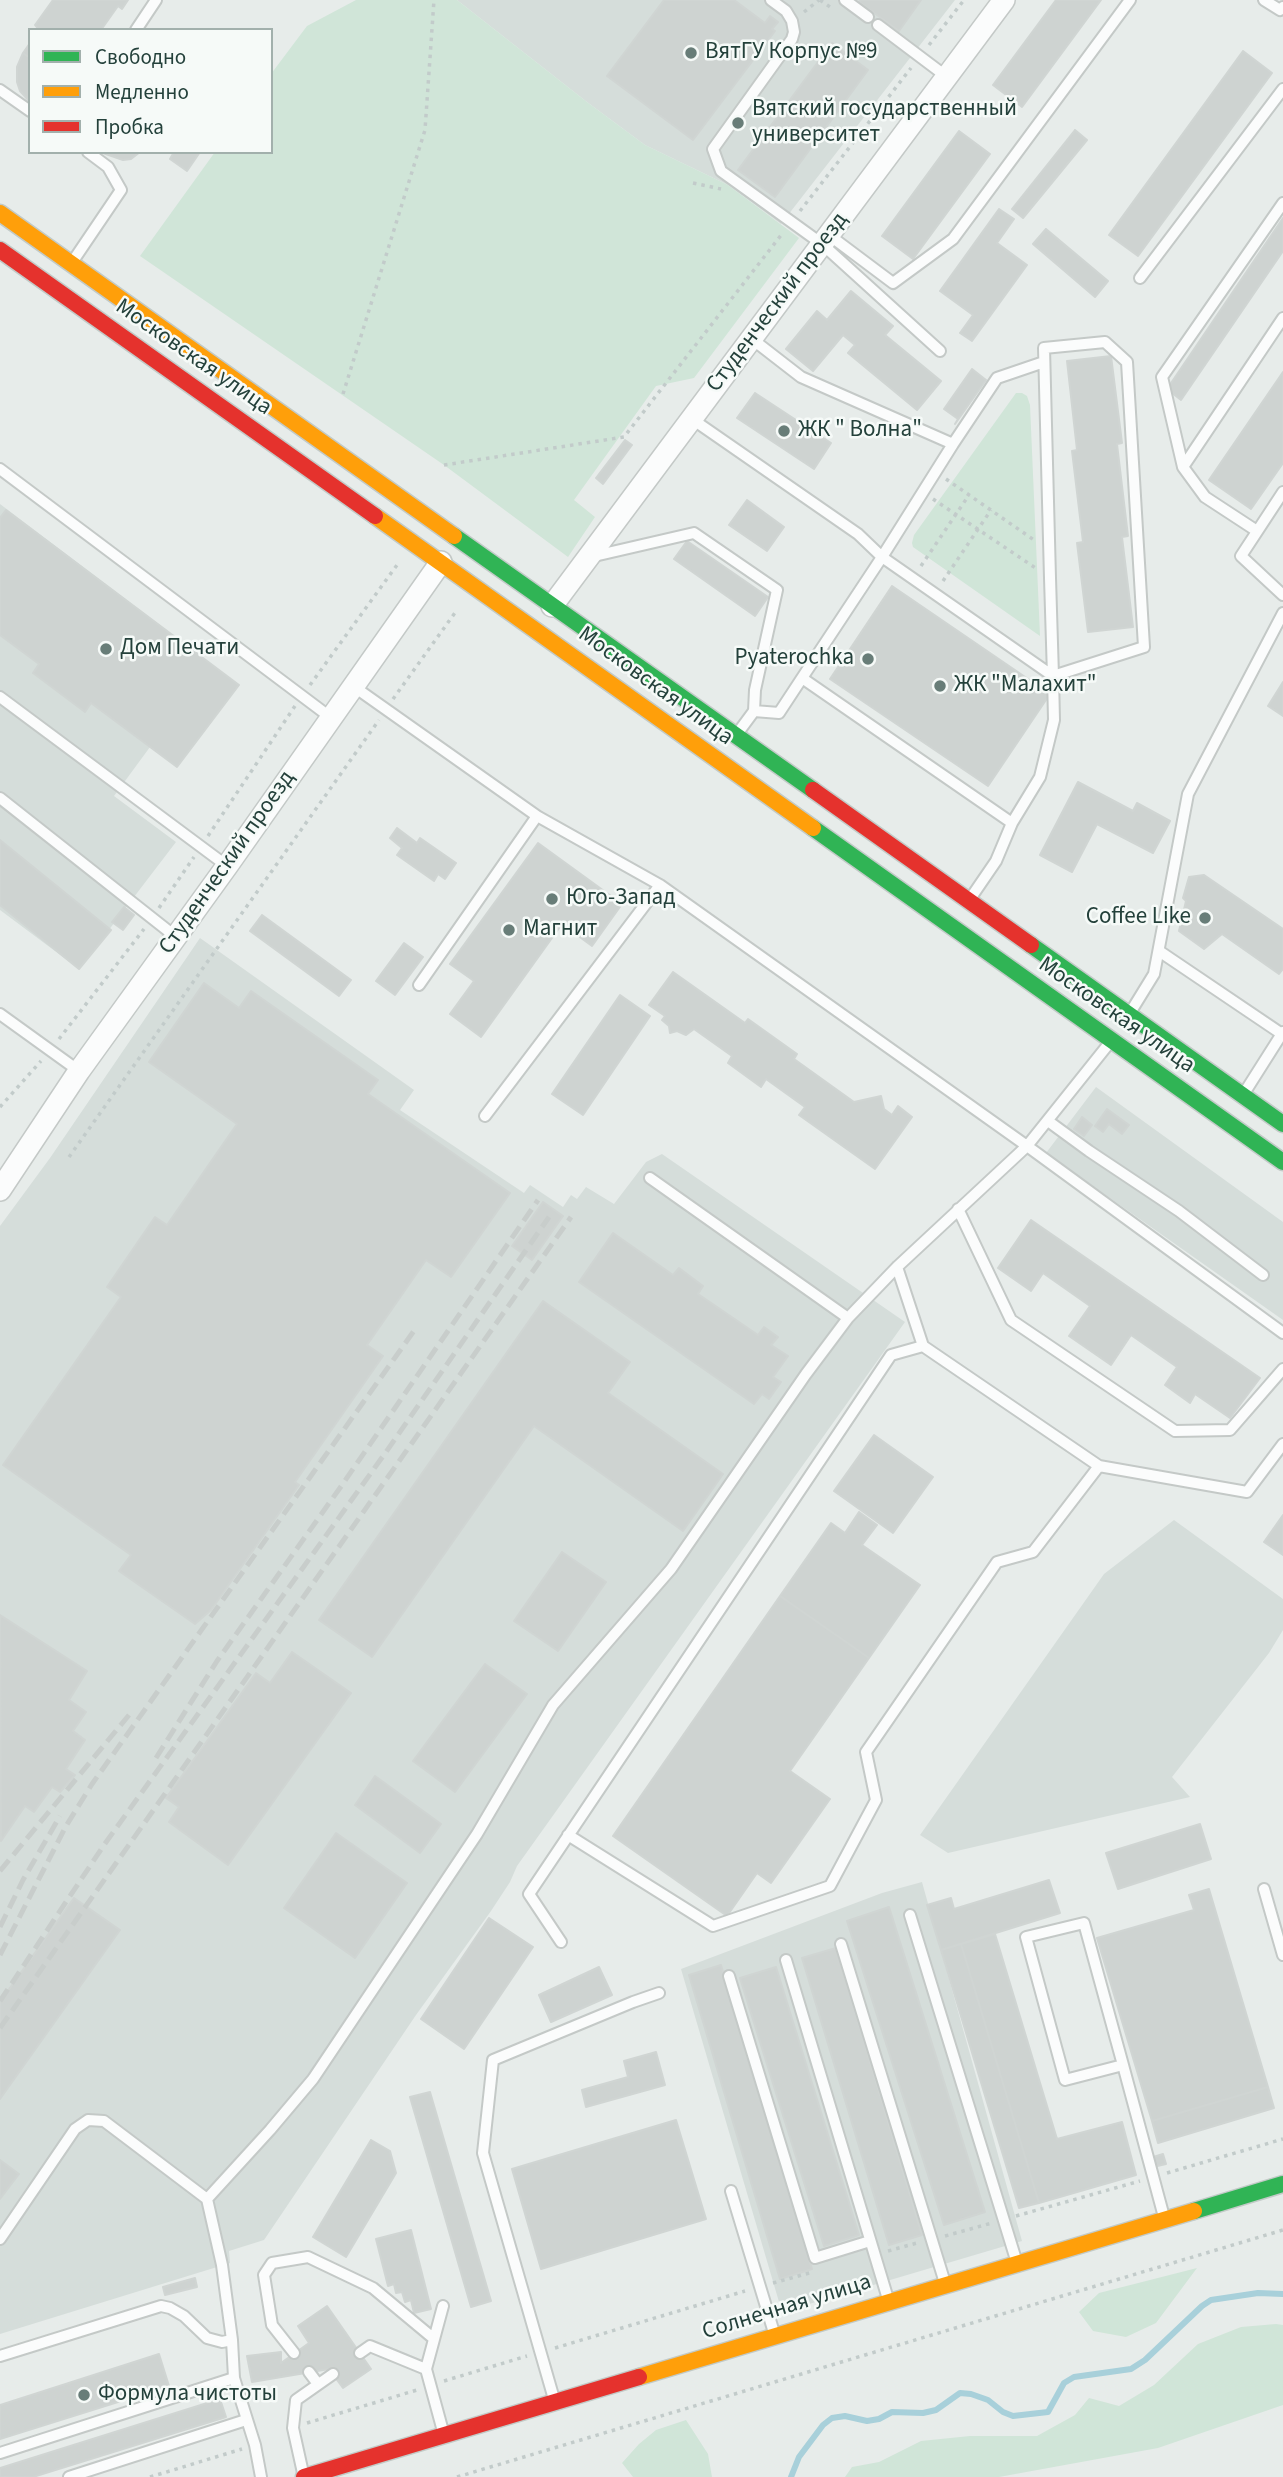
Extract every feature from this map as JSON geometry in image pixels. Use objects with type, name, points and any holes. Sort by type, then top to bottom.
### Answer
[{"type":"main road","name":"Московская улица","points":[[0,213],[1283,1124]]},
{"type":"main road","name":"Московская улица","points":[[0,250],[1283,1162]]},
{"type":"main road","name":"Студенческий проезд","points":[[441,562],[458,538]]},
{"type":"main road","name":"Солнечная улица","points":[[304,2477],[1283,2184]]},
{"type":"street","name":"Студенческий проезд","points":[[552,606],[1004,0]]},
{"type":"street","name":"Студенческий проезд","points":[[0,1190],[79,1071],[228,866],[441,562]]},
{"type":"lane","points":[[137,28],[156,0]]},
{"type":"lane","points":[[771,0],[786,11],[792,21],[792,39],[713,149],[721,170],[791,222],[826,240],[893,283],[953,239],[1130,0]]},
{"type":"lane","points":[[845,0],[868,18]]},
{"type":"lane","points":[[1264,0],[1282,10]]},
{"type":"lane","points":[[878,25],[947,77]]},
{"type":"lane","points":[[1140,278],[1283,89]]},
{"type":"lane","points":[[0,90],[28,110]]},
{"type":"lane","points":[[71,263],[121,190],[108,167],[91,154]]},
{"type":"lane","points":[[1257,531],[1205,497],[1183,467],[1162,377],[1283,203]]},
{"type":"lane","points":[[826,240],[940,351]]},
{"type":"lane","points":[[1183,467],[1283,318]]},
{"type":"lane","points":[[752,339],[802,377],[953,444]]},
{"type":"lane","points":[[968,901],[996,861],[1012,822],[1040,777],[1054,720],[1044,348],[1105,342],[1127,362],[1144,647],[1053,676]]},
{"type":"lane","points":[[754,711],[779,713],[997,378],[1044,362]]},
{"type":"lane","points":[[692,419],[858,534],[882,557],[1053,676]]},
{"type":"lane","points":[[0,469],[330,717]]},
{"type":"lane","points":[[1283,492],[1241,556],[1283,596]]},
{"type":"lane","points":[[588,557],[694,533],[777,590],[755,691],[754,711],[736,736]]},
{"type":"lane","points":[[1128,1016],[1154,974],[1188,794],[1283,612]]},
{"type":"lane","points":[[802,678],[1012,822]]},
{"type":"lane","points":[[353,686],[537,816],[660,885],[1027,1146],[1283,1333]]},
{"type":"lane","points":[[0,697],[228,866]]},
{"type":"lane","points":[[0,798],[176,937]]},
{"type":"lane","points":[[419,985],[537,816]]},
{"type":"lane","points":[[485,1116],[660,885]]},
{"type":"lane","points":[[1158,951],[1282,1033],[1243,1096]]},
{"type":"lane","points":[[0,1014],[79,1071]]},
{"type":"lane","points":[[207,2199],[313,2079],[477,1834],[553,1705],[671,1569],[848,1318],[897,1267],[1027,1146],[1111,1041]]},
{"type":"lane","points":[[1048,1121],[1180,1210],[1263,1275]]},
{"type":"lane","points":[[650,1178],[848,1318]]},
{"type":"lane","points":[[958,1209],[1011,1321],[1175,1431],[1230,1430],[1283,1369]]},
{"type":"lane","points":[[897,1267],[923,1346],[1099,1466],[1247,1492],[1283,1444]]},
{"type":"lane","points":[[561,1942],[529,1894],[891,1355],[923,1346]]},
{"type":"lane","points":[[569,1835],[713,1926],[830,1886],[876,1800],[866,1752],[997,1562],[1033,1552],[1099,1466]]},
{"type":"lane","points":[[1264,1889],[1283,1955]]},
{"type":"lane","points":[[909,1915],[1017,2263]]},
{"type":"lane","points":[[1123,2065],[1065,2080],[1026,1937],[1084,1923],[1123,2065],[1153,2177],[1165,2219]]},
{"type":"lane","points":[[841,1944],[945,2285]]},
{"type":"lane","points":[[786,1960],[889,2302]]},
{"type":"lane","points":[[729,1976],[815,2258],[870,2241]]},
{"type":"lane","points":[[555,2402],[483,2153],[493,2060],[659,1993]]},
{"type":"lane","points":[[0,2239],[75,2129],[88,2120],[104,2121],[207,2199],[222,2265],[234,2378],[255,2445],[261,2477]]},
{"type":"lane","points":[[731,2191],[775,2336]]},
{"type":"lane","points":[[294,2353],[272,2325],[264,2275],[272,2263],[309,2257],[373,2288],[433,2338]]},
{"type":"lane","points":[[0,2357],[161,2306],[184,2316],[207,2338],[222,2343],[232,2340]]},
{"type":"lane","points":[[443,2306],[426,2369],[444,2435]]},
{"type":"lane","points":[[360,2353],[370,2346],[426,2369]]},
{"type":"lane","points":[[309,2372],[318,2384]]},
{"type":"lane","points":[[304,2477],[293,2428],[296,2400],[332,2374]]},
{"type":"lane","points":[[0,2452],[234,2378]]},
{"type":"lane","points":[[69,2477],[246,2420]]},
{"type":"path","points":[[344,394],[425,130],[434,0]]},
{"type":"path","points":[[792,21],[819,0]]},
{"type":"path","points":[[444,465],[624,437],[964,0]]},
{"type":"path","points":[[935,472],[1049,551]]},
{"type":"path","points":[[923,492],[1050,578]]},
{"type":"path","points":[[912,578],[969,495]]},
{"type":"path","points":[[935,594],[991,510]]},
{"type":"path","points":[[0,1107],[50,1050],[152,918],[302,695],[397,565]]},
{"type":"path","points":[[69,1157],[457,610]]},
{"type":"path","points":[[875,2255],[1283,2139]]},
{"type":"path","points":[[457,2477],[1283,2230]]},
{"type":"path","points":[[293,2428],[824,2269]]},
{"type":"path","points":[[150,2477],[255,2445]]},
{"type":"shaded area","name":"Вятский государственный университет","points":[[457,0],[955,0],[781,224],[728,185],[645,145]]},
{"type":"shaded area","points":[[0,504],[239,685],[177,767],[150,747],[114,796],[176,842],[79,969],[0,910]]},
{"type":"shaded area","points":[[200,938],[414,1090],[400,1110],[524,1193],[530,1185],[563,1207],[571,1195],[577,1199],[586,1187],[614,1204],[646,1162],[662,1154],[905,1322],[517,1866],[491,1911],[416,2015],[264,2240],[229,2251],[230,2263],[0,2334],[0,1226],[50,1158]]},
{"type":"shaded area","points":[[1096,1087],[1283,1222],[1283,1320],[1046,1153]]},
{"type":"shaded area","points":[[1174,1520],[1283,1599],[1283,1630],[1269,1653],[1172,1777],[1190,1797],[948,1853],[920,1835],[1104,1574]]},
{"type":"shaded area","points":[[922,1882],[1022,2241],[782,2312],[681,1969],[882,1893]]},
{"type":"green space","points":[[356,0],[457,0],[645,145],[728,185],[799,238],[694,378],[656,386],[574,500],[595,517],[568,557],[444,465],[140,256],[214,154],[273,154],[273,71],[307,26]]},
{"type":"green space","points":[[1016,393],[1027,396],[1030,405],[1040,636],[913,547],[912,543],[914,535]]},
{"type":"green space","points":[[1197,2268],[1156,2323],[1126,2337],[1093,2331],[1079,2312],[1099,2293]]},
{"type":"green space","points":[[1283,2325],[1283,2405],[1158,2448],[999,2477],[845,2477],[852,2467],[879,2462],[921,2441],[970,2436],[1037,2436],[1075,2415],[1089,2398],[1119,2406],[1154,2385],[1198,2344],[1241,2327]]},
{"type":"green space","points":[[686,2420],[708,2454],[712,2477],[633,2477],[622,2463],[639,2444],[656,2430]]},
{"type":"building","points":[[53,0],[128,0],[122,9],[118,6],[102,28],[37,28],[35,25]]},
{"type":"building","name":"ВятГУ Корпус №9","points":[[664,0],[734,0],[765,23],[770,16],[778,22],[772,29],[775,31],[693,140],[607,76]]},
{"type":"building","points":[[921,0],[899,31],[859,2]]},
{"type":"building","points":[[1056,0],[1101,0],[1022,107],[993,85]]},
{"type":"building","points":[[832,43],[868,70],[775,197],[738,170]]},
{"type":"building","points":[[1243,51],[1272,73],[1138,256],[1109,235]]},
{"type":"building","points":[[23,53],[28,57],[28,100],[20,91],[17,67]]},
{"type":"building","points":[[1075,130],[1087,140],[1023,218],[1012,209]]},
{"type":"building","points":[[959,131],[990,154],[913,259],[882,236]]},
{"type":"building","points":[[106,154],[137,154],[131,159],[123,160]]},
{"type":"building","points":[[173,154],[199,154],[187,171],[170,159]]},
{"type":"building","points":[[999,209],[1014,219],[997,243],[1027,265],[972,341],[960,333],[973,315],[940,291]]},
{"type":"building","points":[[1283,218],[1283,251],[1181,400],[1167,389]]},
{"type":"building","points":[[1046,229],[1108,281],[1095,297],[1033,244]]},
{"type":"building","points":[[851,291],[893,326],[885,335],[941,381],[917,410],[848,353],[855,345],[843,335],[813,371],[786,349],[817,311],[827,320]]},
{"type":"building","points":[[1111,356],[1122,443],[1117,444],[1128,536],[1122,537],[1133,627],[1088,632],[1077,543],[1083,542],[1072,451],[1077,450],[1067,361]]},
{"type":"building","points":[[972,369],[986,380],[955,424],[958,419],[944,409]]},
{"type":"building","points":[[1283,372],[1283,463],[1251,509],[1209,480]]},
{"type":"building","name":"ЖК \" Волна\"","points":[[755,393],[831,443],[814,469],[737,418]]},
{"type":"building","points":[[625,440],[632,445],[603,484],[596,478]]},
{"type":"building","points":[[747,500],[784,527],[767,551],[729,525]]},
{"type":"building","name":"Дом Печати","points":[[6,510],[239,685],[177,767],[91,703],[85,712],[33,673],[39,664],[0,635],[0,518]]},
{"type":"building","points":[[687,541],[768,597],[755,616],[674,559]]},
{"type":"building","name":"ЖК \"Малахит\"","points":[[892,586],[1050,694],[988,786],[830,679]]},
{"type":"building","points":[[1283,682],[1283,716],[1268,706]]},
{"type":"building","points":[[1078,782],[1133,811],[1137,803],[1170,821],[1153,853],[1097,824],[1072,872],[1040,855]]},
{"type":"building","points":[[397,828],[417,843],[420,838],[456,863],[445,879],[438,874],[434,881],[397,855],[402,848],[390,838]]},
{"type":"building","points":[[0,840],[111,930],[79,969],[0,905]]},
{"type":"building","points":[[538,843],[622,904],[592,946],[562,924],[481,1037],[450,1014],[474,981],[450,964]]},
{"type":"building","points":[[1204,875],[1283,929],[1283,969],[1279,974],[1222,934],[1204,949],[1179,931],[1189,877]]},
{"type":"building","points":[[124,907],[134,915],[123,930],[112,922]]},
{"type":"building","points":[[262,915],[351,980],[339,996],[250,931]]},
{"type":"building","points":[[404,943],[423,957],[395,995],[376,981]]},
{"type":"building","points":[[673,972],[745,1023],[748,1019],[797,1054],[794,1059],[854,1102],[881,1096],[884,1109],[892,1115],[898,1106],[912,1117],[875,1169],[799,1115],[805,1107],[766,1079],[761,1087],[728,1063],[732,1056],[694,1029],[686,1035],[677,1031],[670,1033],[669,1026],[662,1020],[665,1016],[649,1005]]},
{"type":"building","points":[[204,983],[239,1008],[251,991],[378,1080],[368,1094],[510,1193],[451,1277],[426,1260],[367,1345],[383,1356],[295,1482],[299,1485],[211,1610],[195,1624],[119,1571],[131,1555],[3,1465],[121,1297],[107,1287],[155,1217],[167,1225],[237,1124],[149,1062]]},
{"type":"building","points":[[620,995],[650,1016],[583,1115],[552,1094]]},
{"type":"building","points":[[1107,1109],[1129,1125],[1122,1134],[1109,1124],[1103,1132],[1095,1126]]},
{"type":"building","points":[[1082,1117],[1092,1125],[1084,1136],[1074,1129]]},
{"type":"building","points":[[543,1202],[563,1216],[532,1260],[512,1246]]},
{"type":"building","points":[[1031,1220],[1260,1378],[1230,1418],[1195,1394],[1190,1403],[1165,1385],[1177,1367],[1131,1335],[1111,1365],[1069,1336],[1090,1306],[1043,1273],[1031,1291],[998,1268]]},
{"type":"building","points":[[613,1233],[673,1275],[679,1268],[703,1286],[698,1294],[758,1335],[764,1327],[778,1337],[771,1345],[788,1356],[773,1377],[781,1382],[769,1399],[762,1394],[754,1404],[579,1282]]},
{"type":"building","points":[[543,1301],[630,1362],[608,1393],[723,1474],[683,1531],[534,1426],[372,1657],[319,1620]]},
{"type":"building","points":[[874,1435],[933,1477],[893,1533],[834,1491]]},
{"type":"building","points":[[859,1512],[877,1525],[862,1545],[920,1585],[869,1658],[780,1596],[831,1523],[845,1533]]},
{"type":"building","points":[[1283,1515],[1283,1555],[1264,1542]]},
{"type":"building","points":[[562,1552],[606,1582],[558,1651],[514,1621]]},
{"type":"building","points":[[780,1596],[869,1658],[790,1771],[830,1799],[771,1883],[757,1873],[727,1916],[613,1836]]},
{"type":"building","points":[[0,1615],[87,1671],[69,1700],[86,1712],[73,1731],[85,1740],[66,1769],[75,1775],[60,1792],[52,1787],[34,1812],[25,1806],[1,1841]]},
{"type":"building","points":[[292,1652],[351,1693],[228,1865],[169,1822],[179,1807],[166,1798],[256,1673],[270,1683]]},
{"type":"building","points":[[485,1664],[527,1694],[455,1792],[413,1761]]},
{"type":"building","points":[[375,1776],[441,1824],[420,1853],[355,1805]]},
{"type":"building","points":[[1200,1824],[1211,1859],[1118,1889],[1106,1853]]},
{"type":"building","points":[[336,1833],[407,1883],[355,1958],[284,1908]]},
{"type":"building","points":[[1049,1880],[1060,1913],[941,1950],[927,1905],[951,1898],[954,1909]]},
{"type":"building","points":[[1209,1889],[1268,2087],[1152,2121],[1097,1938],[1194,1910],[1189,1895]]},
{"type":"building","points":[[74,1898],[120,1930],[0,2099],[0,2002]]},
{"type":"building","points":[[889,1907],[985,2212],[944,2225],[847,1921]]},
{"type":"building","points":[[489,1918],[533,1947],[464,2049],[421,2019]]},
{"type":"building","points":[[995,1934],[1057,2139],[1122,2122],[1136,2175],[1039,2203],[961,1944]]},
{"type":"building","points":[[961,1944],[1039,2203],[1019,2208],[941,1950]]},
{"type":"building","points":[[836,1948],[922,2235],[889,2245],[802,1958]]},
{"type":"building","points":[[721,1965],[812,2269],[780,2279],[689,1975]]},
{"type":"building","points":[[599,1967],[612,1995],[551,2022],[539,1995]]},
{"type":"building","points":[[776,1967],[859,2235],[824,2246],[740,1978]]},
{"type":"building","points":[[656,2052],[665,2085],[586,2107],[582,2090],[628,2077],[624,2061]]},
{"type":"building","points":[[1268,2087],[1274,2108],[1158,2143],[1152,2121]]},
{"type":"building","points":[[430,2092],[491,2301],[471,2307],[410,2097]]},
{"type":"building","points":[[676,2120],[706,2219],[541,2269],[512,2169]]},
{"type":"building","points":[[371,2140],[390,2151],[396,2173],[346,2257],[313,2237]]},
{"type":"building","points":[[1163,2154],[1166,2164],[1153,2167],[1150,2158]]},
{"type":"building","points":[[0,2160],[19,2174],[0,2199]]},
{"type":"building","points":[[411,2230],[431,2309],[414,2313],[411,2300],[405,2302],[402,2292],[396,2293],[394,2284],[388,2286],[376,2239]]},
{"type":"building","points":[[195,2278],[197,2287],[165,2295],[163,2287]]},
{"type":"building","points":[[327,2306],[371,2369],[343,2388],[329,2369],[252,2382],[247,2356],[281,2352],[281,2363],[309,2343],[298,2326]]},
{"type":"building","name":"Формула чистоты","points":[[159,2354],[169,2386],[0,2439],[0,2405]]},
{"type":"building","points":[[220,2399],[226,2417],[33,2477],[0,2477],[0,2468]]},
{"type":"waterway","points":[[791,2477],[799,2457],[823,2425],[832,2418],[845,2416],[867,2421],[879,2419],[892,2412],[923,2413],[936,2410],[960,2393],[988,2400],[1013,2416],[1048,2412],[1064,2383],[1074,2377],[1131,2369],[1145,2360],[1211,2300],[1258,2293],[1283,2294]]},
{"type":"railway","points":[[156,1758],[217,1661],[538,1200]]},
{"type":"railway","points":[[0,2001],[104,1845],[386,1452],[549,1217]]},
{"type":"railway","points":[[0,2028],[571,1217]]},
{"type":"railway","points":[[0,1955],[66,1826],[92,1784],[416,1328]]},
{"type":"railway","points":[[0,1871],[129,1715]]},
{"type":"railway","points":[[0,1927],[23,1880],[60,1816]]},
{"type":"traffic: fast","points":[[454,536],[813,790]]},
{"type":"traffic: fast","points":[[813,828],[1283,1162]]},
{"type":"traffic: fast","points":[[1031,945],[1283,1124]]},
{"type":"traffic: fast","points":[[1194,2211],[1283,2184]]},
{"type":"traffic: slow","points":[[0,213],[454,536]]},
{"type":"traffic: slow","points":[[375,516],[813,828]]},
{"type":"traffic: slow","points":[[639,2377],[1194,2211]]},
{"type":"traffic: jam","points":[[0,250],[375,516]]},
{"type":"traffic: jam","points":[[813,790],[1031,945]]},
{"type":"traffic: jam","points":[[304,2477],[639,2377]]},
{"type":"place","name":"ВятГУ Корпус №9","points":[[691,53]]},
{"type":"place","name":"Вятский государственный университет","points":[[738,123]]},
{"type":"place","name":"ЖК \" Волна\"","points":[[784,431]]},
{"type":"place","name":"Дом Печати","points":[[106,649]]},
{"type":"place","name":"Pyaterochka","points":[[868,659]]},
{"type":"place","name":"ЖК \"Малахит\"","points":[[940,686]]},
{"type":"place","name":"Юго-Запад","points":[[552,899]]},
{"type":"place","name":"Coffee Like","points":[[1205,918]]},
{"type":"place","name":"Магнит","points":[[509,930]]},
{"type":"place","name":"Формула чистоты","points":[[84,2395]]}]
